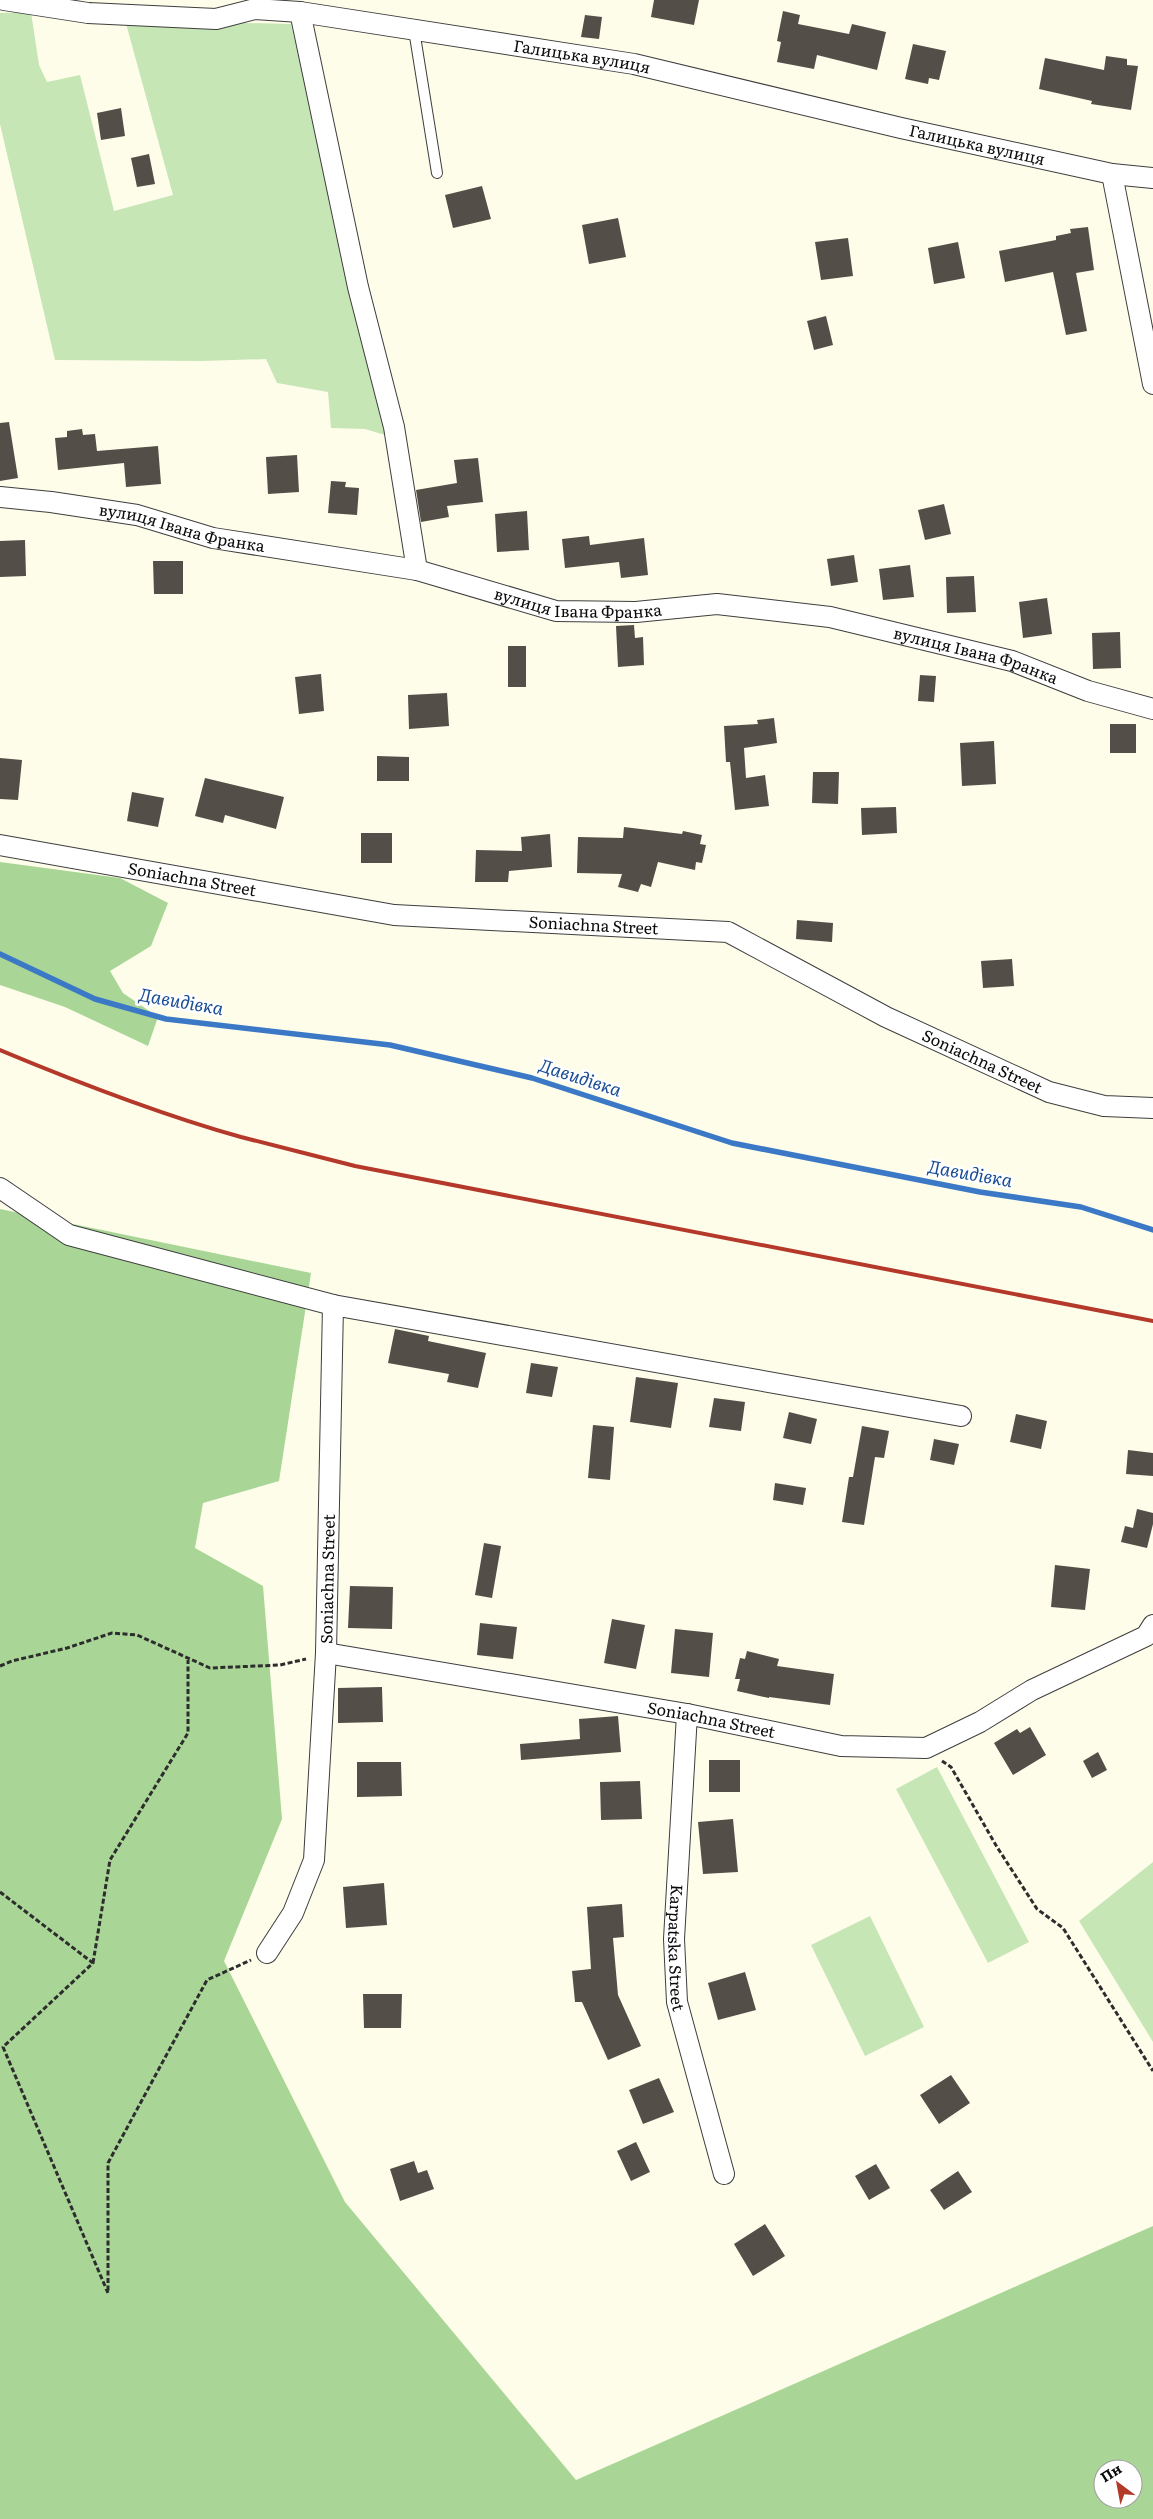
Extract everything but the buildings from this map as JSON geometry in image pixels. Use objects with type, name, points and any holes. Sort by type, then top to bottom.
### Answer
[{"type":"street","name":"Галицька вулиця","points":[[4,0],[88,13],[216,19],[255,4],[634,64],[901,128],[1112,174],[1153,178]]},
{"type":"street","points":[[300,12],[358,287],[394,427],[417,570]]},
{"type":"street","points":[[1112,174],[1153,384]]},
{"type":"street","name":"вулиця Івана Франка","points":[[0,497],[51,502],[137,515],[213,538],[417,570],[556,611],[636,612],[716,604],[830,617],[1012,661],[1088,690],[1153,709]]},
{"type":"street","name":"Soniachna Street","points":[[0,845],[394,914],[728,932],[886,1017],[1049,1092],[1104,1106],[1153,1108]]},
{"type":"street","points":[[0,1188],[69,1235],[333,1305],[961,1416]]},
{"type":"street","name":"Soniachna Street","points":[[333,1305],[326,1653],[687,1714],[841,1746],[926,1748],[980,1722],[1032,1690],[1146,1636],[1153,1625]]},
{"type":"street","points":[[267,1953],[293,1913],[314,1860],[326,1653]]},
{"type":"street","name":"Karpatska Street","points":[[687,1714],[674,1939],[677,2002],[724,2174]]},
{"type":"lane","points":[[414,30],[437,173]]},
{"type":"path","points":[[0,1666],[12,1661],[68,1648],[112,1633],[137,1635],[188,1660],[210,1668],[280,1665],[326,1653]]},
{"type":"path","points":[[188,1660],[188,1734],[110,1860],[93,1963],[3,2047],[108,2294],[108,2163],[207,1980],[267,1953]]},
{"type":"path","points":[[926,1748],[951,1767],[997,1847],[1037,1909],[1064,1928],[1153,2071]]},
{"type":"path","points":[[0,1892],[93,1963]]},
{"type":"green space","points":[[31,12],[39,65],[47,82],[80,75],[114,211],[173,195],[125,20],[291,24],[385,435],[365,429],[331,428],[328,392],[277,383],[266,359],[202,361],[55,360],[0,124],[0,13]]},
{"type":"green space","points":[[0,862],[120,878],[168,903],[151,946],[110,971],[123,993],[158,1017],[148,1046],[65,1007],[0,985]]},
{"type":"green space","points":[[0,1209],[311,1273],[279,1481],[203,1503],[195,1548],[263,1586],[282,1819],[224,1961],[345,2202],[576,2480],[1153,2226],[1153,2519],[0,2519]]},
{"type":"green space","points":[[937,1767],[1029,1942],[988,1963],[896,1789]]},
{"type":"green space","points":[[1153,1862],[1153,2042],[1079,1921]]},
{"type":"green space","points":[[870,1916],[924,2027],[865,2056],[811,1945]]},
{"type":"waterway","name":"Давидівка","points":[[0,954],[95,999],[166,1019],[390,1045],[532,1078],[732,1143],[980,1192],[1081,1207],[1153,1230]]},
{"type":"railway","points":[[0,1050],[89,1086],[180,1118],[241,1137],[355,1166],[1153,1321]]}]
